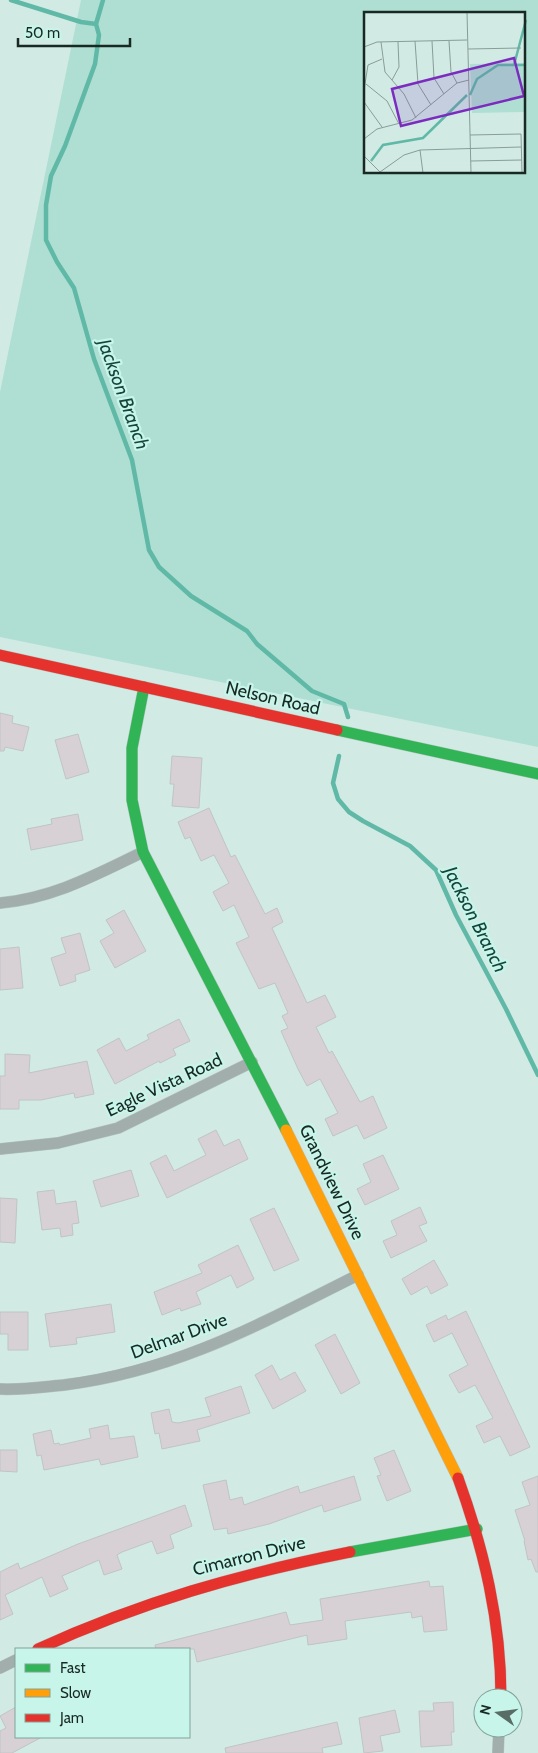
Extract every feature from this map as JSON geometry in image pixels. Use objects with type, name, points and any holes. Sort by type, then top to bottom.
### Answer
[{"type":"street","name":"Nelson Road","points":[[0,655],[538,774]]},
{"type":"street","name":"Grandview Drive","points":[[144,687],[132,748],[132,792],[143,852],[252,1062],[456,1472],[477,1529],[491,1581],[498,1621],[501,1688]]},
{"type":"street","points":[[0,903],[24,901],[64,890],[143,852]]},
{"type":"street","name":"Eagle Vista Road","points":[[0,1149],[58,1143],[118,1128],[252,1062]]},
{"type":"street","name":"Delmar Drive","points":[[0,1389],[19,1390],[83,1382],[149,1369],[208,1348],[358,1275]]},
{"type":"street","name":"Cimarron Drive","points":[[40,1648],[117,1614],[184,1591],[256,1571],[333,1554],[477,1529]]},
{"type":"street","points":[[0,1668],[15,1660]]},
{"type":"street","points":[[498,1753],[499,1738]]},
{"type":"green space","points":[[81,0],[538,0],[538,747],[0,637],[0,392]]},
{"type":"building","points":[[0,713],[13,716],[12,723],[29,727],[23,751],[5,747],[4,751],[0,751]]},
{"type":"building","points":[[78,734],[89,772],[66,779],[55,740]]},
{"type":"building","points":[[172,756],[202,758],[199,808],[172,806],[174,784],[170,784]]},
{"type":"building","points":[[209,808],[231,857],[235,855],[265,914],[277,908],[283,922],[272,928],[307,1003],[325,995],[336,1017],[316,1027],[329,1053],[332,1051],[360,1102],[373,1096],[387,1128],[364,1139],[357,1125],[333,1136],[325,1119],[338,1113],[320,1079],[307,1086],[298,1069],[281,1031],[288,1028],[282,1016],[288,1013],[275,983],[259,989],[236,943],[249,937],[234,905],[223,911],[213,892],[229,883],[214,855],[201,861],[190,837],[185,839],[178,822]]},
{"type":"building","points":[[78,814],[83,840],[31,850],[27,829],[52,824],[51,819]]},
{"type":"building","points":[[124,910],[146,951],[115,968],[100,941],[114,933],[106,920]]},
{"type":"building","points":[[80,933],[90,970],[75,975],[76,981],[60,986],[51,958],[66,953],[61,938]]},
{"type":"building","points":[[19,947],[23,988],[0,990],[0,949]]},
{"type":"building","points":[[179,1019],[190,1041],[173,1049],[176,1055],[160,1063],[159,1061],[115,1084],[97,1050],[119,1038],[126,1051],[149,1039],[147,1035]]},
{"type":"building","points":[[5,1054],[30,1055],[29,1073],[87,1061],[94,1094],[75,1098],[74,1093],[41,1100],[19,1100],[19,1109],[0,1109],[0,1076],[5,1076]]},
{"type":"building","points":[[216,1130],[224,1146],[239,1139],[248,1159],[167,1198],[150,1163],[166,1155],[174,1171],[206,1155],[198,1139]]},
{"type":"building","points":[[383,1155],[399,1189],[365,1205],[357,1189],[371,1182],[363,1164]]},
{"type":"building","points":[[131,1170],[139,1196],[101,1207],[93,1181]]},
{"type":"building","points":[[54,1190],[56,1204],[76,1201],[79,1223],[72,1224],[73,1235],[61,1237],[60,1228],[42,1230],[37,1192]]},
{"type":"building","points":[[0,1198],[17,1199],[15,1243],[0,1242]]},
{"type":"building","points":[[420,1207],[427,1223],[419,1226],[427,1241],[391,1258],[383,1241],[397,1235],[391,1221]]},
{"type":"building","points":[[274,1208],[299,1260],[274,1271],[250,1219]]},
{"type":"building","points":[[238,1245],[254,1279],[237,1288],[231,1275],[196,1292],[201,1304],[181,1311],[180,1308],[162,1315],[154,1292],[202,1273],[198,1265]]},
{"type":"building","points":[[434,1260],[448,1285],[431,1294],[427,1286],[411,1295],[402,1279]]},
{"type":"building","points":[[111,1304],[115,1332],[76,1338],[77,1344],[50,1347],[45,1314]]},
{"type":"building","points":[[466,1311],[530,1447],[510,1456],[500,1436],[484,1443],[476,1426],[493,1418],[475,1385],[459,1393],[449,1375],[468,1365],[452,1333],[434,1342],[426,1325],[446,1315],[448,1320]]},
{"type":"building","points":[[0,1312],[28,1312],[28,1350],[8,1350],[8,1334],[0,1334]]},
{"type":"building","points":[[335,1334],[360,1383],[341,1394],[315,1345]]},
{"type":"building","points":[[272,1365],[280,1380],[295,1372],[306,1391],[273,1409],[255,1375]]},
{"type":"building","points":[[241,1386],[250,1413],[197,1430],[200,1441],[162,1449],[159,1433],[155,1434],[151,1413],[169,1409],[172,1422],[178,1423],[211,1416],[205,1398]]},
{"type":"building","points":[[108,1425],[110,1439],[134,1436],[138,1457],[101,1465],[99,1459],[44,1470],[41,1455],[37,1456],[33,1434],[51,1430],[54,1444],[59,1443],[60,1445],[91,1438],[89,1429]]},
{"type":"building","points":[[0,1450],[17,1450],[17,1472],[0,1471]]},
{"type":"building","points":[[394,1450],[411,1491],[387,1501],[377,1476],[381,1475],[374,1458]]},
{"type":"building","points":[[354,1476],[361,1500],[324,1512],[322,1505],[269,1524],[228,1534],[227,1528],[214,1530],[203,1485],[226,1480],[230,1500],[242,1497],[244,1505],[298,1486],[300,1493]]},
{"type":"building","points":[[538,1476],[538,1572],[536,1572],[531,1559],[528,1560],[525,1541],[515,1510],[530,1505],[522,1482]]},
{"type":"building","points":[[185,1505],[192,1526],[170,1535],[174,1548],[157,1554],[152,1541],[122,1552],[117,1555],[122,1569],[104,1575],[99,1560],[62,1576],[68,1589],[50,1597],[42,1577],[5,1595],[13,1614],[0,1620],[0,1572],[18,1563],[20,1569],[78,1544]]},
{"type":"building","points":[[429,1581],[430,1587],[443,1586],[447,1630],[424,1632],[422,1616],[412,1618],[411,1612],[345,1621],[347,1639],[308,1645],[307,1635],[197,1662],[194,1649],[156,1648],[155,1645],[286,1612],[290,1625],[323,1620],[320,1599]]},
{"type":"building","points":[[453,1702],[454,1732],[451,1732],[452,1745],[421,1747],[419,1711],[434,1711],[433,1703]]},
{"type":"building","points":[[15,1708],[15,1738],[40,1738],[12,1753],[0,1753],[0,1731],[6,1728],[0,1716]]},
{"type":"building","points":[[395,1710],[400,1732],[380,1736],[383,1751],[364,1753],[359,1718]]},
{"type":"building","points":[[337,1722],[342,1744],[322,1748],[323,1753],[226,1753],[225,1748]]},
{"type":"waterway","points":[[11,0],[81,22],[96,24]]},
{"type":"waterway","name":"Jackson Branch","points":[[103,0],[96,24],[99,35],[95,64],[65,146],[51,176],[46,205],[46,240],[57,262],[74,288],[94,359],[132,460],[149,550],[159,567],[191,596],[247,631],[257,644],[312,691],[344,704],[348,717]]},
{"type":"waterway","name":"Jackson Branch","points":[[339,756],[333,783],[338,799],[349,812],[410,846],[436,870],[456,915],[506,1009],[538,1075]]},
{"type":"traffic: fast","points":[[144,687],[132,748],[132,800],[143,852],[286,1130]]},
{"type":"traffic: fast","points":[[337,730],[538,774]]},
{"type":"traffic: fast","points":[[350,1552],[477,1529]]},
{"type":"traffic: slow","points":[[286,1130],[458,1478]]},
{"type":"traffic: jam","points":[[0,655],[337,730]]},
{"type":"traffic: jam","points":[[458,1478],[476,1532],[489,1586],[498,1641],[501,1688]]},
{"type":"traffic: jam","points":[[40,1648],[115,1617],[191,1591],[269,1570],[350,1552]]}]
